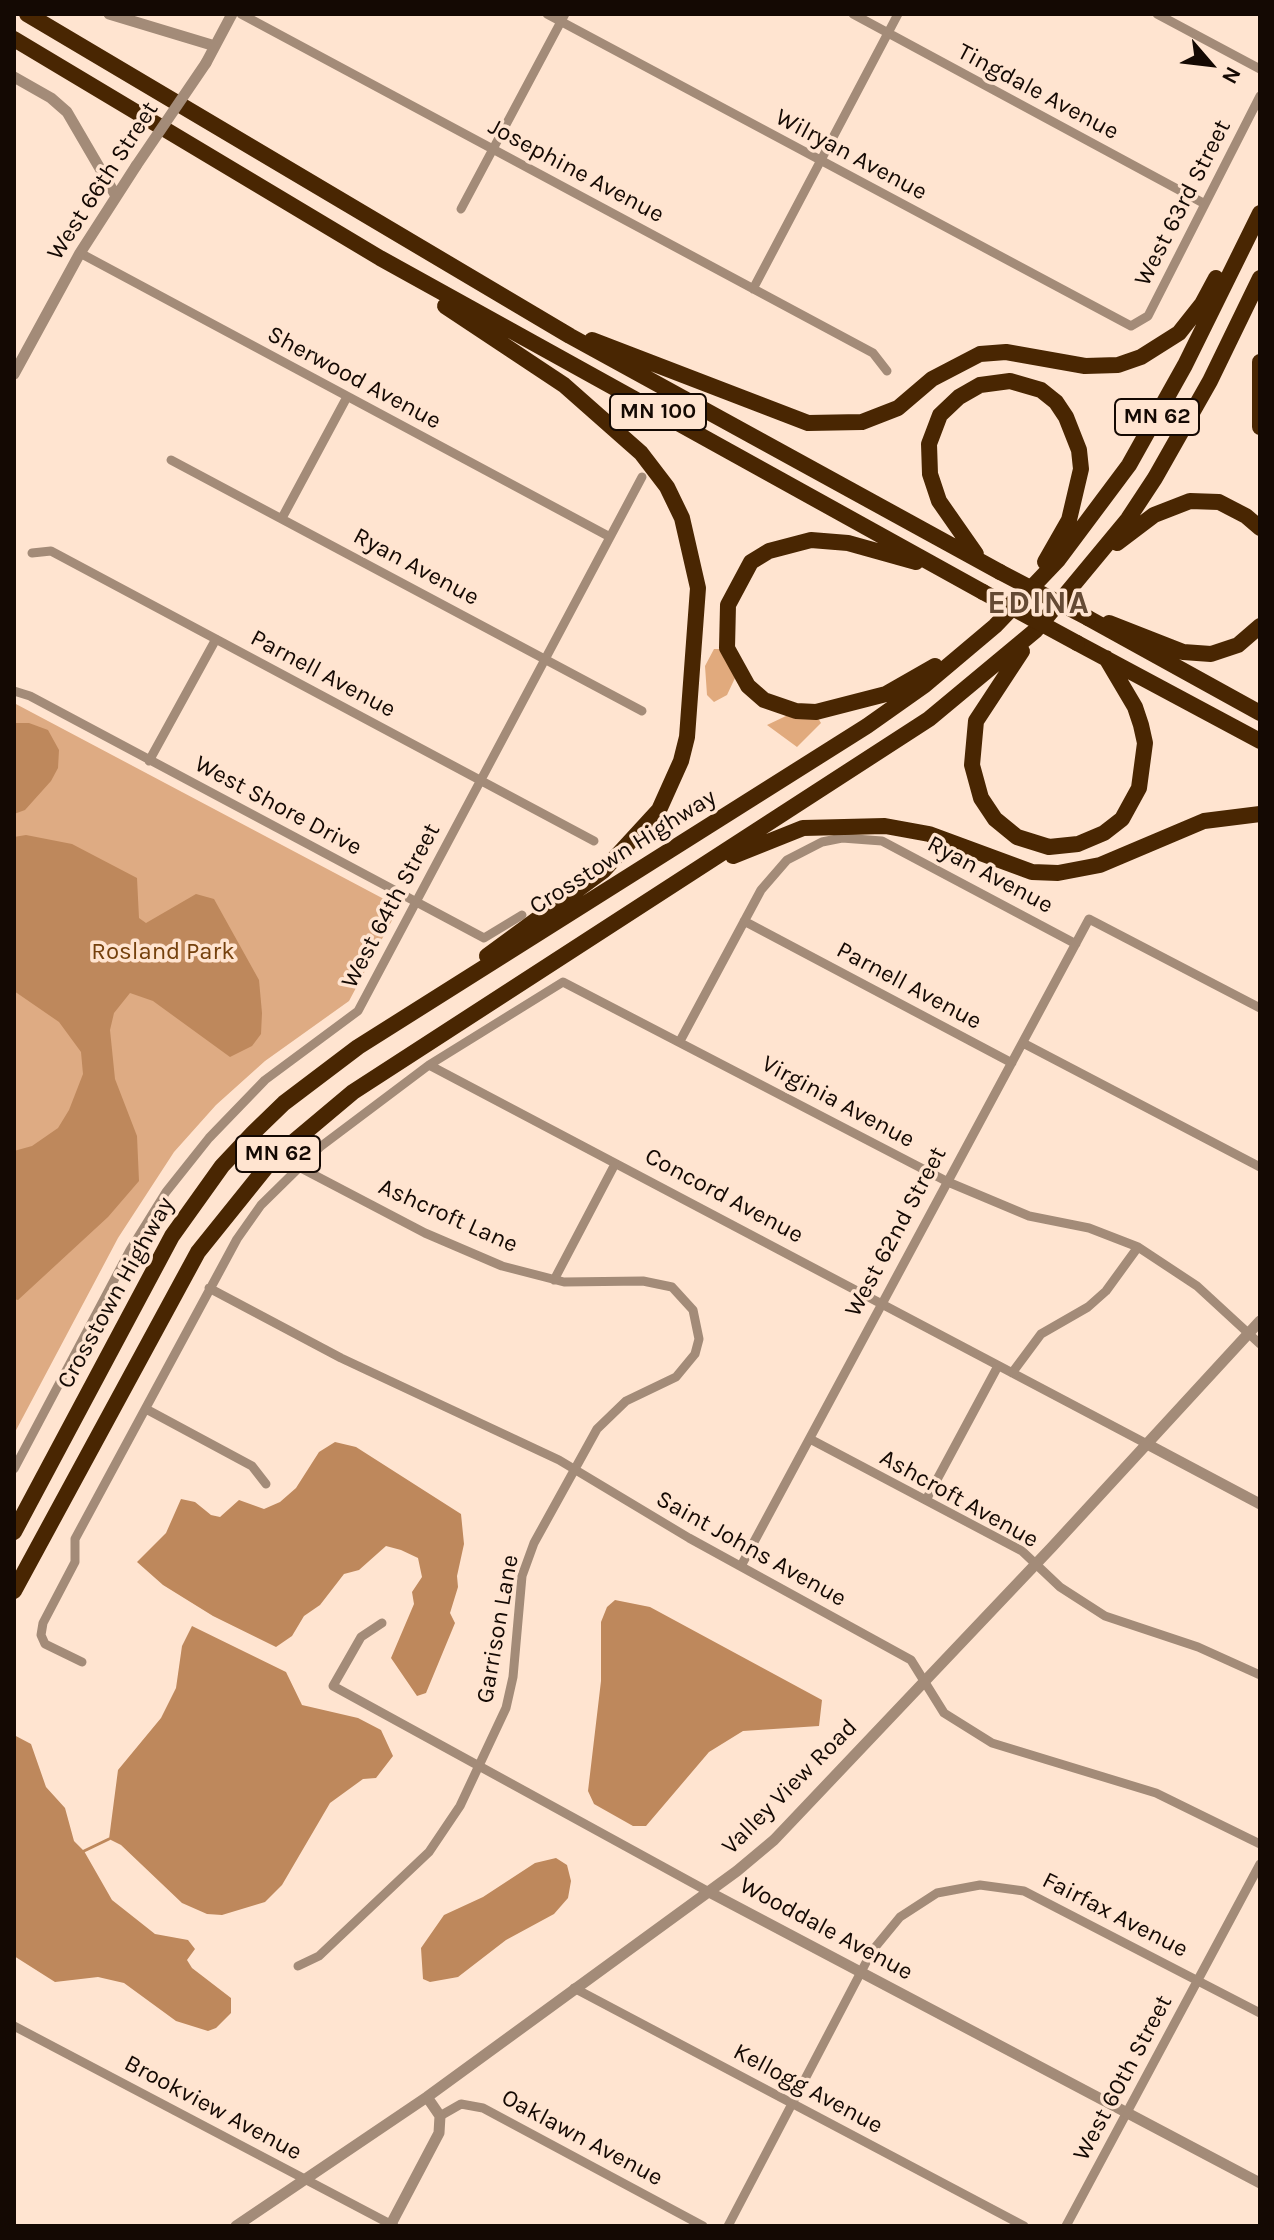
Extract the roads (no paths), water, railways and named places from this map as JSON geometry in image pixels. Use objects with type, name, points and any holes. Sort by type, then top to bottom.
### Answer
[{"type":"highway","name":"MN 100","points":[[27,14],[570,336],[1260,713]]},
{"type":"highway","name":"MN 100","points":[[14,39],[380,258],[983,592],[1260,741]]},
{"type":"highway","points":[[570,336],[600,342],[808,423],[862,422],[898,408],[932,379],[980,354],[1006,352],[1085,366],[1118,365],[1153,352],[1190,321],[1260,211]]},
{"type":"highway","name":"Crosstown Highway","points":[[14,1532],[149,1276],[196,1200],[222,1166],[284,1103],[320,1074],[867,726],[979,640],[1066,551],[1129,465],[1185,365],[1260,211]]},
{"type":"highway","points":[[380,258],[564,385],[641,453],[667,487],[682,518],[698,588],[687,737],[675,777],[659,810],[603,871],[399,1022]]},
{"type":"highway","name":"MN 62","points":[[14,1591],[198,1252],[262,1170],[295,1138],[353,1092],[929,719],[1036,630],[1128,519],[1183,433],[1260,278]]},
{"type":"highway","points":[[1260,362],[1260,427]]},
{"type":"highway","points":[[982,561],[939,501],[930,474],[929,444],[940,415],[967,391],[993,381],[1026,384],[1041,390],[1066,417],[1079,450],[1081,469],[1069,520],[1020,600]]},
{"type":"highway","points":[[1082,578],[1147,519],[1190,501],[1219,502],[1246,516],[1260,528]]},
{"type":"highway","points":[[937,566],[848,543],[811,540],[769,551],[751,562],[728,605],[727,648],[737,671],[748,686],[771,703],[816,712],[886,694],[979,640]]},
{"type":"highway","points":[[1088,618],[1128,628],[1156,643],[1195,654],[1226,650],[1247,639],[1260,626]]},
{"type":"highway","points":[[1036,630],[976,721],[971,748],[974,781],[985,806],[1001,826],[1024,840],[1049,847],[1086,841],[1116,825],[1134,801],[1143,773],[1144,736],[1135,707],[1106,658]]},
{"type":"highway","points":[[701,867],[787,831],[854,824],[918,831],[1032,872],[1058,873],[1100,865],[1204,821],[1260,814]]},
{"type":"street","points":[[109,14],[215,46]]},
{"type":"street","name":"West 66th Street","points":[[14,374],[80,253],[206,63],[232,14]]},
{"type":"street","name":"Josephine Avenue","points":[[241,14],[873,353],[887,371]]},
{"type":"street","name":"Wilryan Avenue","points":[[547,14],[563,18],[820,161],[1126,325],[1137,324]]},
{"type":"street","name":"Tingdale Avenue","points":[[853,14],[1205,204]]},
{"type":"street","points":[[753,289],[898,14]]},
{"type":"street","points":[[1157,14],[1260,69]]},
{"type":"street","points":[[461,209],[563,18]]},
{"type":"street","points":[[14,77],[51,98],[67,112],[116,196]]},
{"type":"street","name":"West 63rd Street","points":[[1137,324],[1148,316],[1260,96]]},
{"type":"street","name":"Sherwood Avenue","points":[[80,253],[610,537]]},
{"type":"street","points":[[282,518],[347,397]]},
{"type":"street","name":"Ryan Avenue","points":[[171,460],[642,711]]},
{"type":"street","name":"West 64th Street","points":[[14,1469],[130,1250],[166,1192],[209,1138],[265,1080],[358,1011],[642,477]]},
{"type":"street","name":"Parnell Avenue","points":[[32,553],[51,551],[594,841]]},
{"type":"street","points":[[149,761],[216,639]]},
{"type":"street","name":"West Shore Drive","points":[[14,691],[484,938],[522,915]]},
{"type":"street","name":"Ryan Avenue","points":[[744,921],[761,890],[787,860],[804,849],[842,838],[862,838],[901,849],[1076,944]]},
{"type":"street","name":"West 62nd Street","points":[[741,1566],[1089,919],[1260,1008]]},
{"type":"street","points":[[680,1041],[744,921]]},
{"type":"street","name":"Parnell Avenue","points":[[744,921],[1012,1063]]},
{"type":"street","name":"Virginia Avenue","points":[[429,1065],[563,982],[948,1182],[1029,1216],[1089,1228],[1138,1247],[1173,1267],[1260,1344]]},
{"type":"street","points":[[1023,1043],[1260,1167]]},
{"type":"street","points":[[82,1662],[45,1644],[41,1635],[43,1623],[75,1562],[75,1539],[237,1239],[261,1205],[299,1167],[429,1065]]},
{"type":"street","name":"Concord Avenue","points":[[429,1065],[1012,1373]]},
{"type":"street","points":[[554,1280],[615,1164]]},
{"type":"street","name":"Ashcroft Lane","points":[[299,1167],[463,1251],[554,1280],[658,1282],[684,1297],[699,1324],[695,1354],[687,1367],[676,1377],[626,1401],[611,1414],[573,1469]]},
{"type":"street","points":[[1138,1247],[1106,1291],[1088,1307],[1041,1334],[1012,1373],[1260,1504]]},
{"type":"street","name":"Saint Johns Avenue","points":[[209,1288],[341,1358],[573,1469],[911,1660],[944,1713],[992,1743],[1156,1793],[1260,1844]]},
{"type":"street","name":"Valley View Road","points":[[236,2226],[427,2097],[709,1892],[774,1840],[1036,1564],[1260,1321]]},
{"type":"street","points":[[926,1500],[998,1366]]},
{"type":"street","points":[[146,1409],[252,1466],[266,1484]]},
{"type":"street","name":"Ashcroft Avenue","points":[[810,1439],[1022,1551],[1060,1587],[1105,1616],[1198,1647],[1260,1675]]},
{"type":"street","name":"Garrison Lane","points":[[298,1966],[319,1956],[429,1852],[480,1767],[495,1737],[510,1693],[526,1559],[573,1469]]},
{"type":"street","name":"Wooddale Avenue","points":[[382,1623],[361,1637],[333,1686],[709,1892],[1260,2183]]},
{"type":"street","name":"West 60th Street","points":[[1066,2226],[1260,1864]]},
{"type":"street","name":"Fairfax Avenue","points":[[728,2226],[872,1951],[900,1917],[937,1893],[980,1885],[1002,1885],[1044,1899],[1260,2013]]},
{"type":"street","name":"Kellogg Avenue","points":[[574,1988],[1024,2226]]},
{"type":"street","name":"Brookview Avenue","points":[[14,2026],[392,2225]]},
{"type":"street","points":[[392,2225],[439,2133],[440,2116],[427,2097]]},
{"type":"street","name":"Oaklawn Avenue","points":[[440,2116],[461,2104],[483,2108],[703,2226]]},
{"type":"waterway","points":[[84,1851],[109,1839]]},
{"type":"district","name":"EDINA","points":[[1039,604]]},
{"type":"park label","name":"Rosland Park","points":[[163,952]]}]
